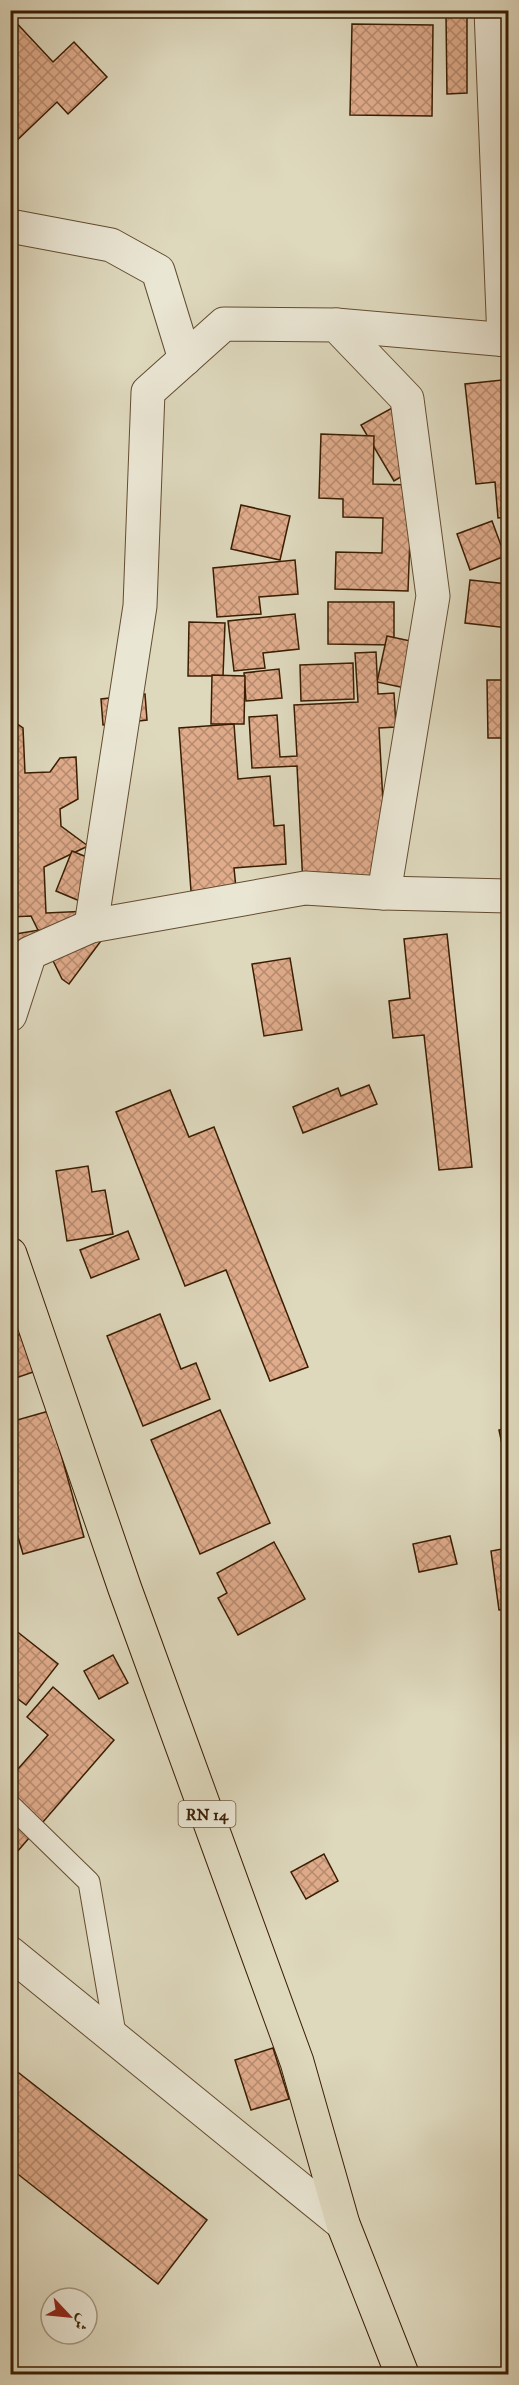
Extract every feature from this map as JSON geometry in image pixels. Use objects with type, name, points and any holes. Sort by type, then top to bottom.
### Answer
[{"type":"main road","name":"RN 14","points":[[10,1254],[125,1589],[297,2062],[343,2224],[402,2374]]},
{"type":"street","points":[[92,926],[140,606],[148,392],[224,324],[336,325],[506,340],[491,10]]},
{"type":"street","points":[[10,226],[111,245],[158,271],[185,359]]},
{"type":"street","points":[[336,325],[407,399],[433,596],[384,893]]},
{"type":"street","points":[[10,1015],[30,953],[92,926],[305,888],[384,893],[508,896]]},
{"type":"street","points":[[10,1953],[343,2224]]},
{"type":"lane","points":[[10,1805],[89,1882],[116,2039]]},
{"type":"building","points":[[379,10],[467,10],[467,93],[447,94],[446,16],[379,16]]},
{"type":"building","points":[[10,16],[53,62],[74,42],[107,77],[68,114],[57,102],[10,147]]},
{"type":"building","points":[[352,24],[433,25],[432,116],[350,115]]},
{"type":"building","points":[[502,380],[504,402],[508,401],[508,517],[498,518],[495,482],[476,484],[465,384]]},
{"type":"building","points":[[394,407],[426,462],[394,481],[361,425]]},
{"type":"building","points":[[321,434],[374,436],[373,484],[412,485],[408,591],[335,589],[336,552],[382,553],[383,518],[343,517],[343,499],[319,498]]},
{"type":"building","points":[[241,505],[290,516],[280,560],[231,549]]},
{"type":"building","points":[[492,521],[505,556],[470,570],[457,534]]},
{"type":"building","points":[[295,560],[298,594],[259,597],[261,614],[217,617],[213,568]]},
{"type":"building","points":[[470,580],[508,584],[508,628],[465,623]]},
{"type":"building","points":[[328,602],[394,602],[394,645],[328,644]]},
{"type":"building","points":[[295,614],[299,649],[263,653],[265,668],[234,671],[228,621]]},
{"type":"building","points":[[189,622],[225,623],[223,676],[188,676]]},
{"type":"building","points":[[503,624],[508,624],[508,738],[488,738],[487,680],[504,680]]},
{"type":"building","points":[[387,636],[434,646],[424,692],[377,682]]},
{"type":"building","points":[[376,652],[378,694],[394,693],[396,727],[379,728],[388,895],[304,905],[297,766],[252,768],[249,717],[277,715],[280,757],[297,756],[294,705],[358,702],[355,653]]},
{"type":"building","points":[[353,663],[354,699],[301,701],[300,665]]},
{"type":"building","points":[[279,669],[282,698],[246,701],[244,673]]},
{"type":"building","points":[[212,675],[245,676],[244,724],[211,724]]},
{"type":"building","points":[[145,694],[147,720],[103,725],[101,699]]},
{"type":"building","points":[[10,719],[23,728],[25,773],[50,772],[60,758],[76,757],[78,799],[60,809],[61,826],[88,846],[44,867],[46,913],[111,910],[112,926],[69,984],[62,979],[31,916],[10,917]]},
{"type":"building","points":[[234,724],[238,779],[270,776],[274,826],[284,825],[286,864],[234,868],[236,888],[191,891],[179,728]]},
{"type":"building","points":[[72,851],[111,867],[94,907],[56,891]]},
{"type":"building","points":[[39,930],[44,960],[10,993],[10,935]]},
{"type":"building","points":[[447,934],[472,1167],[439,1170],[424,1035],[393,1038],[389,1001],[410,998],[404,939]]},
{"type":"building","points":[[290,958],[302,1030],[264,1036],[252,964]]},
{"type":"building","points":[[369,1085],[377,1104],[303,1133],[293,1107],[338,1088],[341,1096]]},
{"type":"building","points":[[170,1090],[189,1137],[214,1127],[308,1367],[270,1381],[226,1270],[185,1286],[116,1112]]},
{"type":"building","points":[[88,1166],[92,1192],[105,1190],[113,1234],[67,1241],[56,1171]]},
{"type":"building","points":[[128,1231],[139,1259],[91,1278],[80,1250]]},
{"type":"building","points":[[160,1314],[181,1369],[196,1363],[210,1399],[143,1426],[107,1336]]},
{"type":"building","points":[[10,1319],[16,1336],[26,1332],[39,1370],[10,1380]]},
{"type":"building","points":[[220,1410],[270,1523],[200,1554],[151,1440]]},
{"type":"building","points":[[49,1411],[84,1537],[23,1554],[13,1520],[10,1521],[10,1422]]},
{"type":"building","points":[[508,1428],[508,1472],[499,1430]]},
{"type":"building","points":[[450,1536],[457,1564],[419,1572],[413,1544]]},
{"type":"building","points":[[274,1542],[305,1599],[238,1635],[218,1598],[227,1593],[217,1573]]},
{"type":"building","points":[[508,1548],[508,1609],[499,1610],[491,1551]]},
{"type":"building","points":[[10,1626],[58,1664],[26,1705],[10,1693]]},
{"type":"building","points":[[113,1655],[128,1683],[99,1699],[84,1671]]},
{"type":"building","points":[[53,1687],[114,1740],[10,1860],[10,1778],[48,1735],[27,1717]]},
{"type":"building","points":[[324,1854],[338,1881],[306,1899],[291,1872]]},
{"type":"building","points":[[273,2048],[289,2099],[251,2110],[235,2060]]},
{"type":"building","points":[[10,2066],[207,2220],[158,2284],[10,2168]]}]
